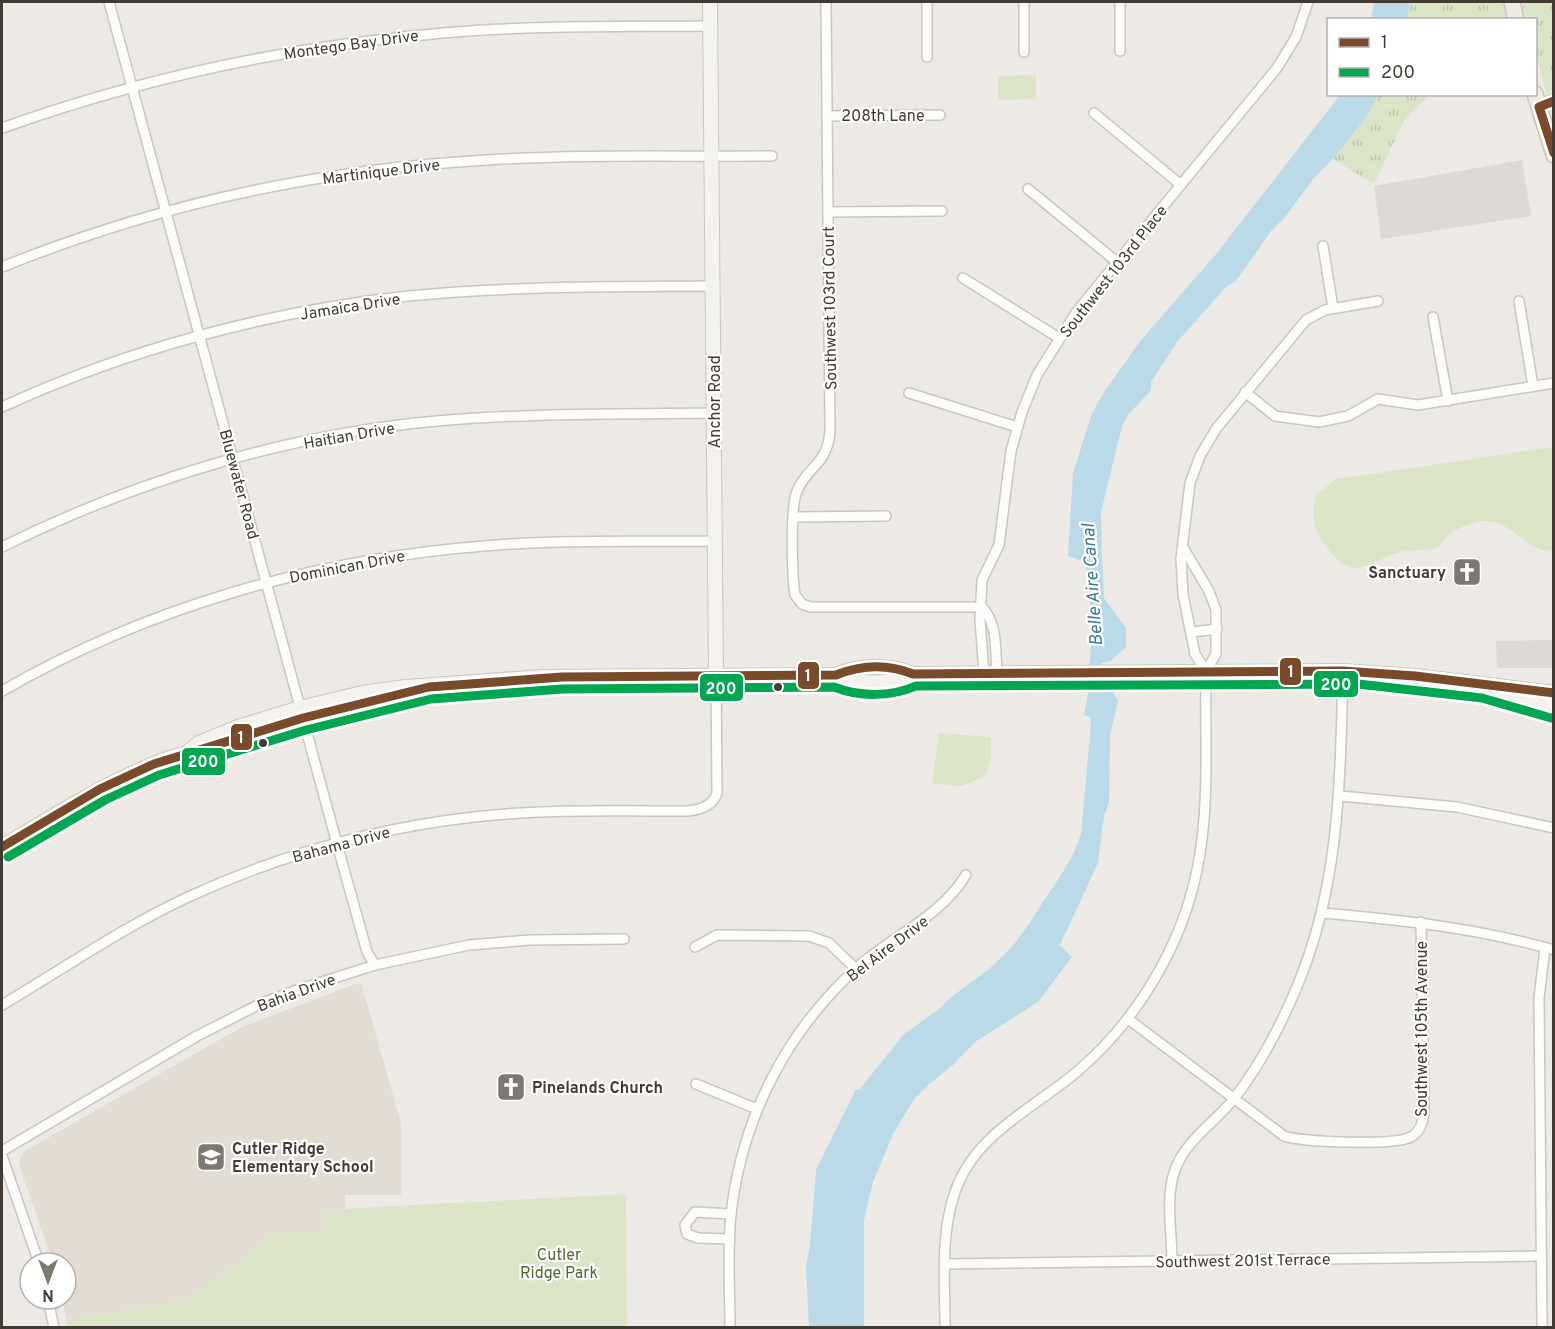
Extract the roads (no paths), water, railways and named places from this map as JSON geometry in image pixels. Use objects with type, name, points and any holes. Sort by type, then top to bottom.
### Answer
[{"type":"main road","points":[[1512,2],[1516,18]]},
{"type":"main road","points":[[1537,101],[1549,123],[1554,155]]},
{"type":"street","name":"Bluewater Road","points":[[109,2],[337,844],[367,952],[375,965]]},
{"type":"street","name":"Anchor Road","points":[[710,2],[718,789],[713,801]]},
{"type":"street","name":"Southwest 103rd Court","points":[[826,2],[830,438],[823,459],[804,479],[796,492],[794,590],[799,602],[815,607],[982,607]]},
{"type":"street","points":[[927,2],[927,57]]},
{"type":"street","points":[[1024,2],[1024,52]]},
{"type":"street","points":[[1120,2],[1120,51]]},
{"type":"street","name":"Southwest 103rd Place","points":[[991,672],[980,621],[982,580],[985,569],[997,552],[1005,486],[1017,427],[1037,375],[1059,338],[1117,262],[1277,68],[1296,37],[1308,2]]},
{"type":"street","name":"Montego Bay Drive","points":[[2,128],[132,86],[234,62],[390,38],[502,29],[711,26]]},
{"type":"street","points":[[1537,101],[1554,101]]},
{"type":"street","points":[[1094,113],[1181,185]]},
{"type":"street","name":"208th Lane","points":[[827,116],[940,115]]},
{"type":"street","name":"Martinique Drive","points":[[2,267],[78,239],[166,212],[312,180],[423,165],[537,158],[772,156]]},
{"type":"street","points":[[1028,189],[1117,262]]},
{"type":"street","points":[[828,212],[942,211]]},
{"type":"street","points":[[1323,246],[1333,308]]},
{"type":"street","points":[[963,278],[1059,338]]},
{"type":"street","name":"Jamaica Drive","points":[[2,407],[103,368],[200,337],[313,311],[409,296],[532,288],[713,286]]},
{"type":"street","points":[[1206,671],[1195,654],[1183,594],[1181,558],[1184,549],[1186,502],[1200,456],[1216,429],[1306,320],[1318,312],[1333,308],[1378,301]]},
{"type":"street","points":[[1519,301],[1533,386]]},
{"type":"street","points":[[1433,317],[1448,401]]},
{"type":"street","points":[[1245,392],[1275,416],[1312,422],[1348,416],[1378,399],[1414,405],[1554,383]]},
{"type":"street","points":[[909,393],[1017,427]]},
{"type":"street","name":"Haitian Drive","points":[[2,547],[129,493],[233,460],[321,440],[437,422],[550,415],[714,413]]},
{"type":"street","points":[[794,517],[886,516]]},
{"type":"street","name":"Dominican Drive","points":[[2,691],[115,635],[182,609],[267,583],[364,561],[464,547],[552,542],[715,541]]},
{"type":"street","points":[[945,1328],[947,1225],[956,1190],[981,1149],[1002,1127],[1080,1069],[1128,1019],[1169,952],[1188,905],[1198,868],[1206,813],[1206,671],[1216,654],[1217,629],[1212,597],[1184,549]]},
{"type":"street","points":[[1192,632],[1217,629]]},
{"type":"street","points":[[2,847],[89,797],[188,752],[199,743],[238,727],[302,713],[362,693],[543,677],[836,675],[848,669],[901,668],[913,674],[1343,671],[1434,678],[1495,688],[1554,693]]},
{"type":"street","points":[[1172,1261],[1171,1191],[1175,1170],[1186,1150],[1233,1100],[1263,1053],[1296,990],[1323,913],[1340,796],[1343,671]]},
{"type":"street","points":[[1495,688],[1516,697],[1554,706]]},
{"type":"street","points":[[1340,796],[1457,807],[1554,828]]},
{"type":"street","name":"Bahama Drive","points":[[2,1005],[114,937],[184,899],[265,865],[337,844],[393,830],[474,817],[552,812],[693,810],[713,801]]},
{"type":"street","name":"Bel Aire Drive","points":[[730,1328],[731,1214],[740,1162],[757,1109],[797,1034],[825,1000],[856,969],[940,907],[966,875]]},
{"type":"street","points":[[1323,913],[1421,922],[1486,933],[1549,949],[1539,998],[1542,1328]]},
{"type":"street","name":"Southwest 105th Avenue","points":[[1233,1100],[1278,1132],[1298,1140],[1397,1140],[1414,1134],[1421,1126],[1424,1113],[1421,922]]},
{"type":"street","points":[[695,947],[717,935],[809,936],[828,943],[856,969]]},
{"type":"street","name":"Bahia Drive","points":[[2,1151],[241,1013],[300,988],[375,965],[479,943],[624,939]]},
{"type":"street","points":[[1128,1019],[1233,1100]]},
{"type":"street","points":[[696,1084],[757,1109]]},
{"type":"street","points":[[2,1156],[35,1251]]},
{"type":"street","points":[[730,1239],[694,1238],[687,1234],[685,1225],[695,1212],[731,1214]]},
{"type":"street","name":"Southwest 201st Terrace","points":[[945,1264],[1541,1256]]},
{"type":"street","points":[[50,1311],[54,1328]]},
{"type":"water","points":[[1374,2],[1410,2],[1407,18],[1371,18]]},
{"type":"water","name":"Belle Aire Canal","points":[[1339,96],[1378,96],[1365,119],[1271,231],[1236,281],[1227,286],[1177,342],[1151,382],[1151,390],[1128,415],[1122,426],[1101,512],[1104,598],[1126,628],[1126,647],[1111,661],[1101,663],[1104,682],[1112,689],[1118,701],[1110,735],[1109,803],[1104,816],[1098,863],[1060,945],[1072,957],[1038,1002],[975,1042],[953,1065],[915,1098],[894,1132],[873,1182],[864,1220],[864,1327],[809,1327],[806,1266],[810,1246],[816,1170],[856,1089],[859,1090],[904,1034],[943,1006],[1007,952],[1026,928],[1060,876],[1081,834],[1091,724],[1090,717],[1084,715],[1089,688],[1084,684],[1088,672],[1091,641],[1089,590],[1085,562],[1068,556],[1073,473],[1092,413],[1104,392],[1141,340],[1217,253]]},
{"type":"place","name":"Sanctuary","points":[[1467,572]]},
{"type":"place","name":"Pinelands Church","points":[[511,1087]]},
{"type":"place","name":"Cutler Ridge Elementary School","points":[[211,1157]]},
{"type":"park label","name":"Cutler Ridge Park","points":[[559,1263]]}]
